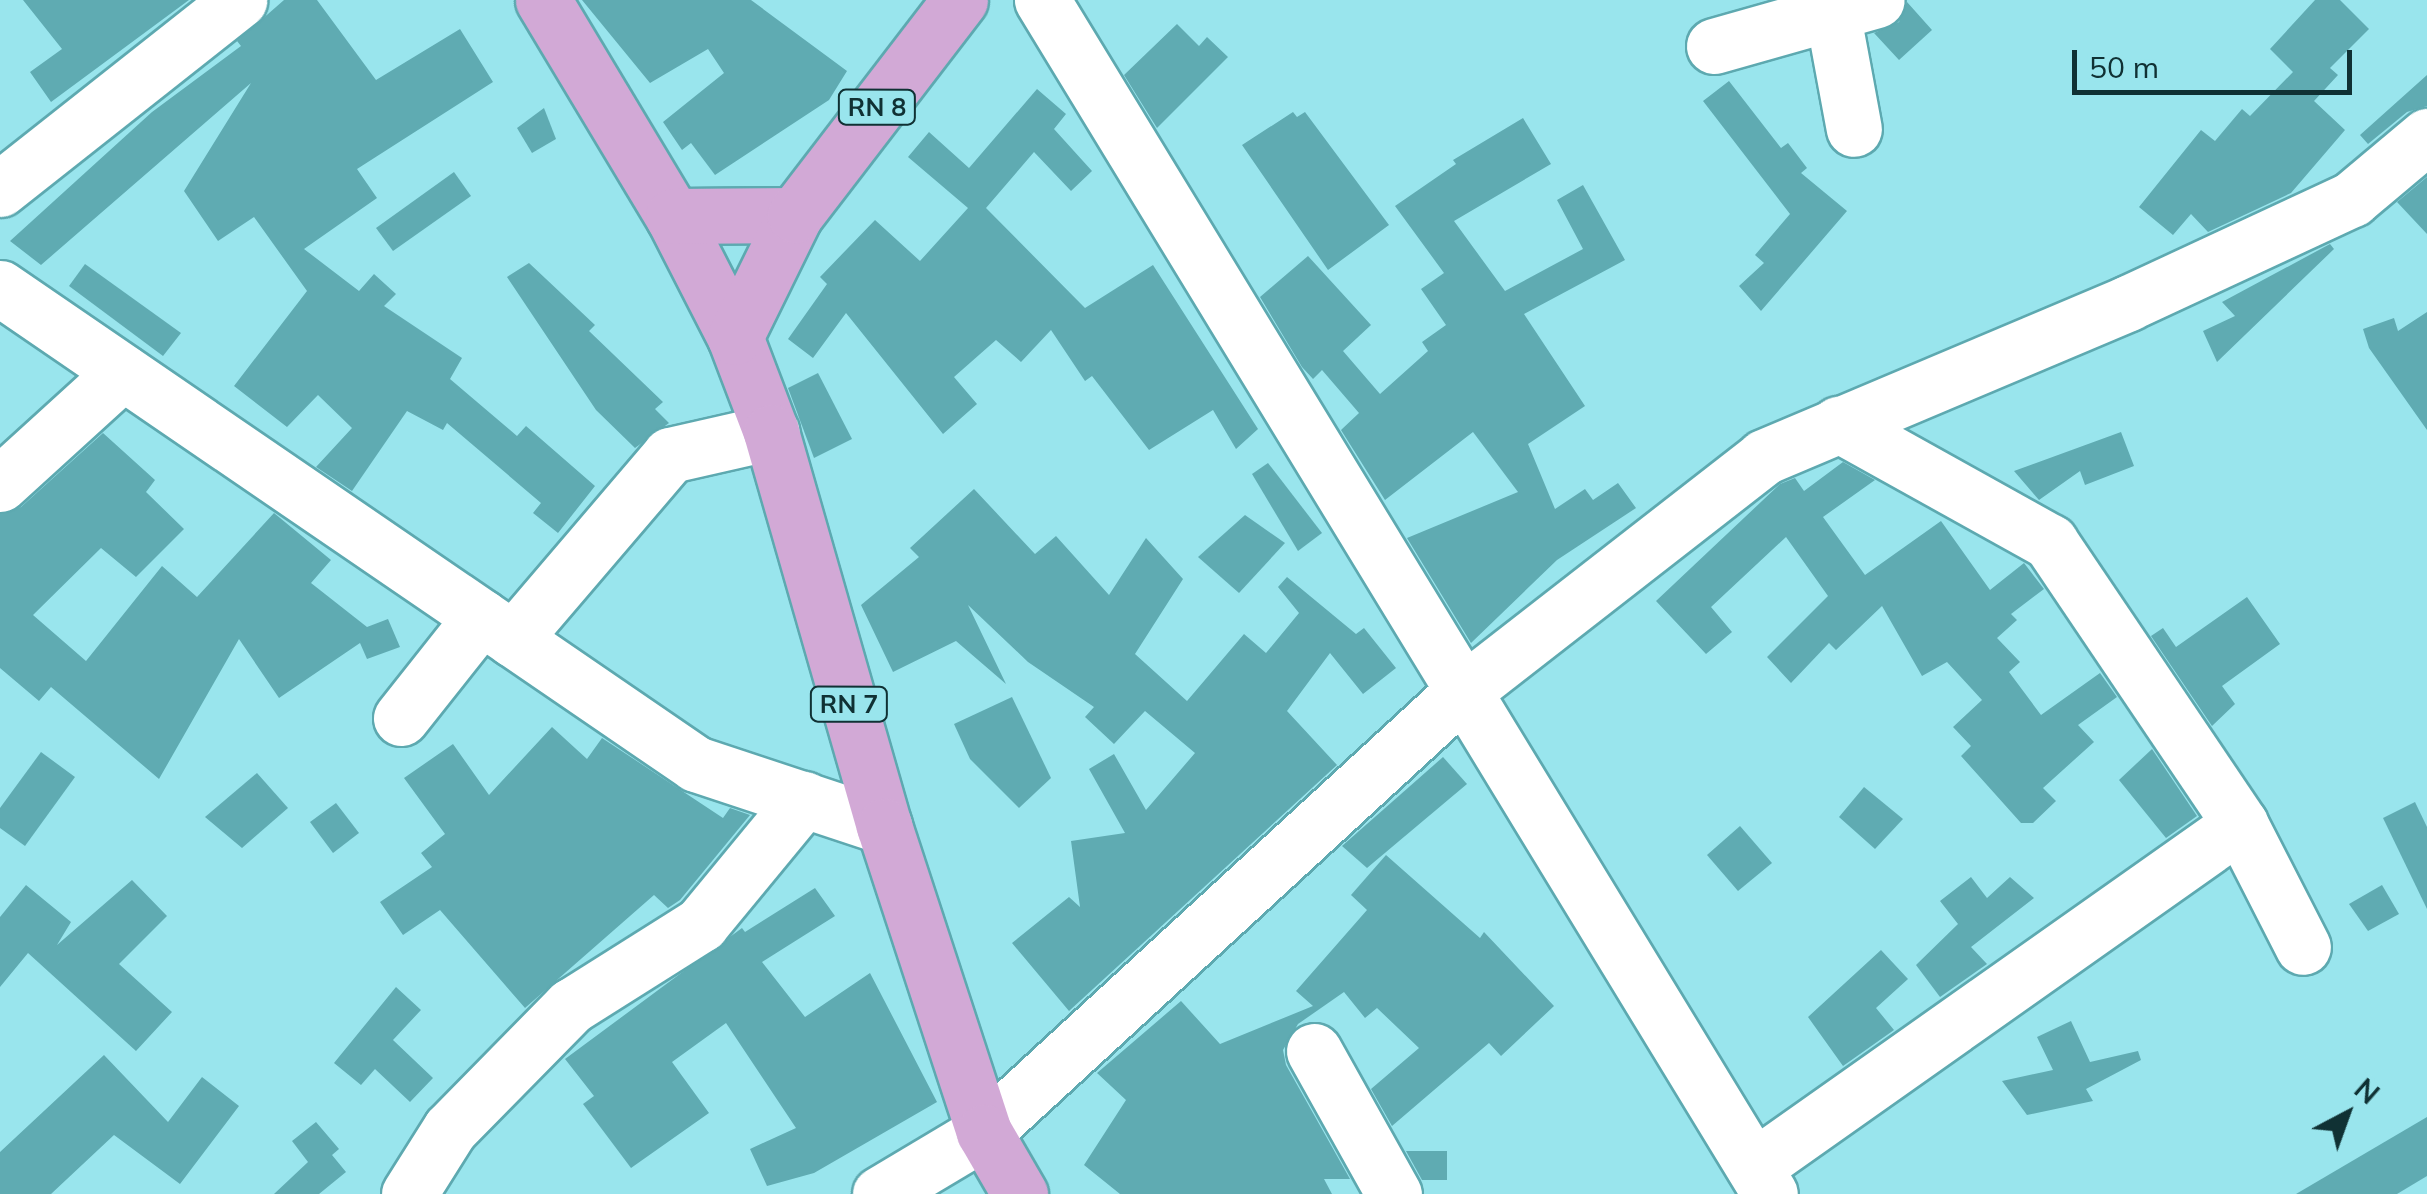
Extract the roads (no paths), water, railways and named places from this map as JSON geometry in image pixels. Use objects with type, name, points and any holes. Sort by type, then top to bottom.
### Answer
[{"type":"main road","points":[[543,0],[674,216],[795,215]]},
{"type":"main road","name":"RN 8","points":[[735,337],[795,215],[960,0]]},
{"type":"main road","name":"RN 7","points":[[674,216],[735,337],[772,432],[884,826],[984,1132],[1020,1194]]},
{"type":"street","points":[[0,190],[239,0]]},
{"type":"street","points":[[1042,0],[1460,694],[1762,1181],[2240,824]]},
{"type":"street","points":[[1714,46],[1846,4],[1854,129]]},
{"type":"street","points":[[880,1194],[984,1132],[1460,694],[1764,457],[2128,303],[2352,198],[2427,136]]},
{"type":"street","points":[[0,288],[696,764],[884,826]]},
{"type":"street","points":[[0,484],[124,372]]},
{"type":"street","points":[[1838,424],[2050,542],[2240,824],[2303,947]]},
{"type":"street","points":[[401,718],[670,455],[772,432]]},
{"type":"street","points":[[408,1194],[450,1129],[571,1006],[701,924],[804,799]]},
{"type":"street","points":[[1314,1051],[1394,1194]]}]
